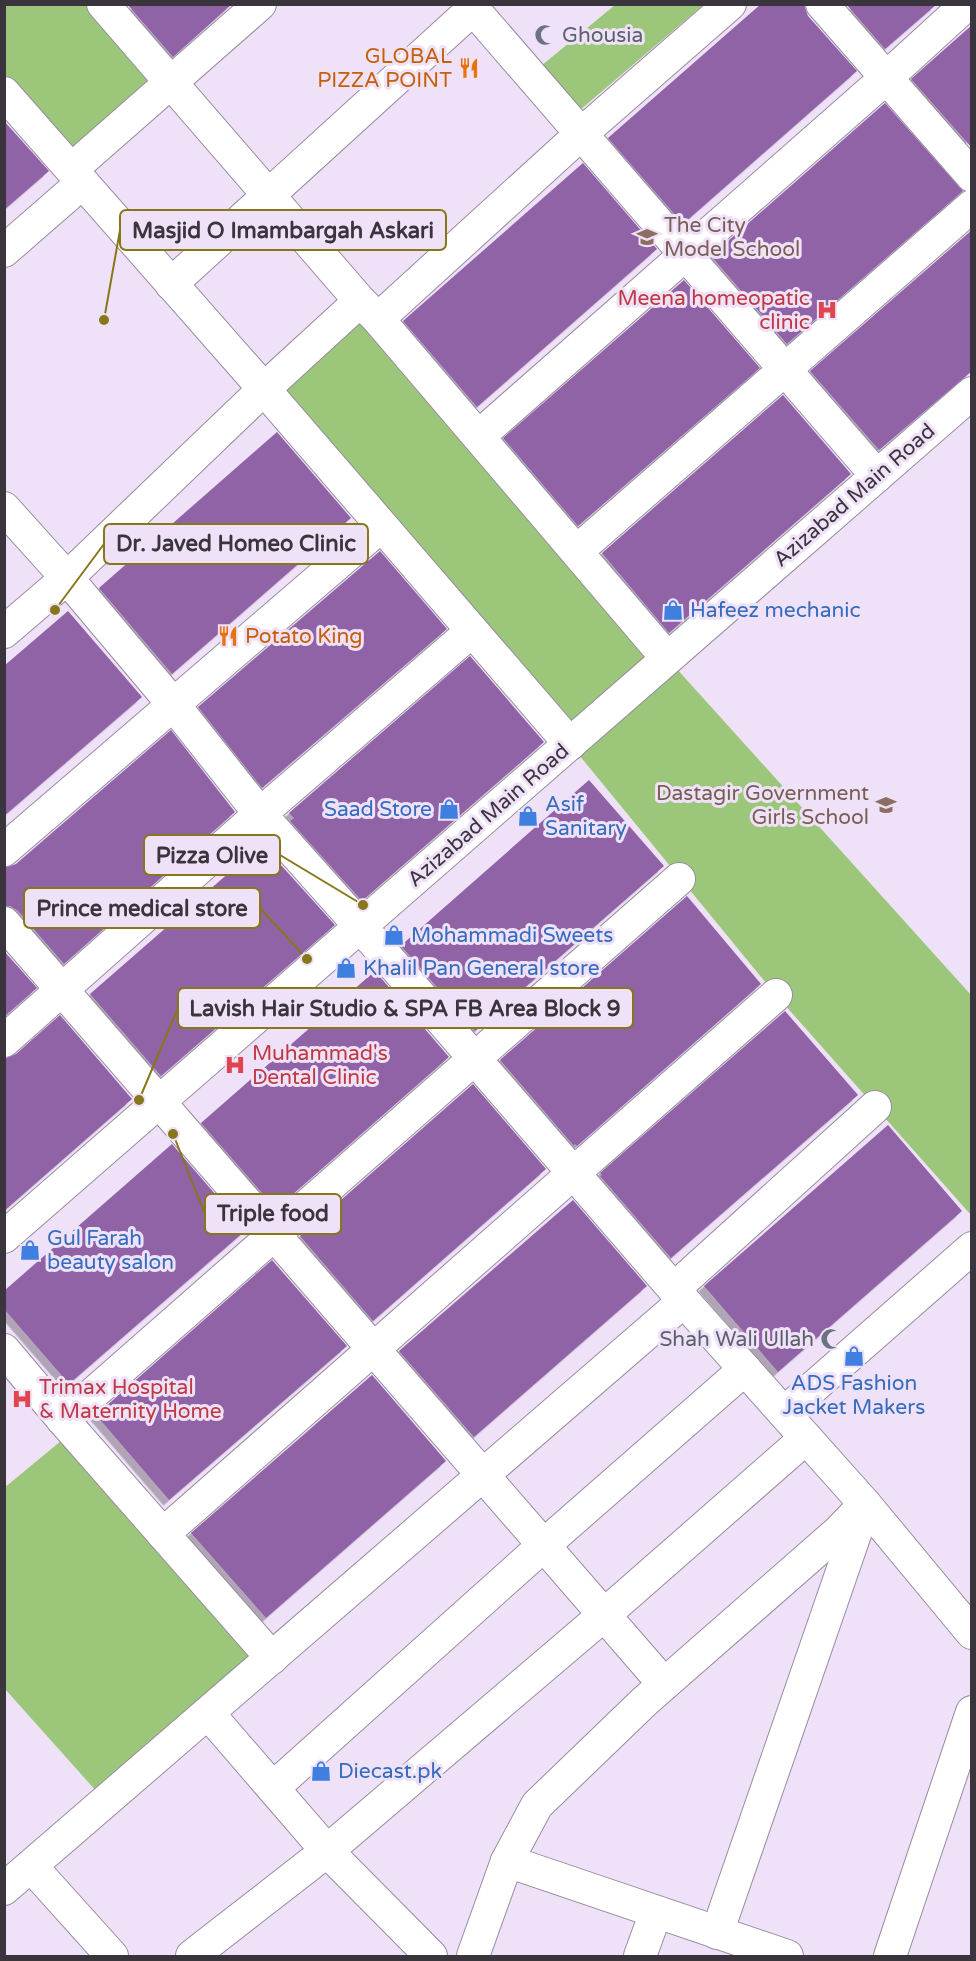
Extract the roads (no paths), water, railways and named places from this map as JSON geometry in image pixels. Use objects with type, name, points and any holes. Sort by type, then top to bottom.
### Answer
[{"type":"street","points":[[103,4],[479,436],[667,658]]},
{"type":"street","points":[[4,251],[171,82],[260,4]]},
{"type":"street","points":[[4,632],[67,578],[264,389],[369,310],[581,134],[730,4]]},
{"type":"street","points":[[822,4],[972,176]]},
{"type":"street","points":[[479,436],[967,4]]},
{"type":"street","points":[[171,284],[471,7],[877,476]]},
{"type":"street","points":[[4,93],[264,389],[570,744]]},
{"type":"street","points":[[577,551],[972,206]]},
{"type":"street","name":"Azizabad Main Road","points":[[4,1237],[972,393]]},
{"type":"street","points":[[4,508],[67,578],[173,704],[260,814],[360,926],[679,1295],[865,1504],[972,1633]]},
{"type":"street","points":[[4,850],[381,526]]},
{"type":"street","points":[[4,1041],[260,814],[472,631]]},
{"type":"street","points":[[63,1420],[679,879]]},
{"type":"street","points":[[4,923],[664,1683]]},
{"type":"street","points":[[163,1534],[776,995]]},
{"type":"street","points":[[4,1889],[483,1475],[679,1295],[875,1107]]},
{"type":"street","points":[[784,1413],[972,1248]]},
{"type":"street","points":[[4,1350],[272,1658]]},
{"type":"street","points":[[273,1788],[544,1545],[745,1369]]},
{"type":"street","points":[[192,1956],[327,1851],[604,1615],[806,1438]]},
{"type":"street","points":[[473,1956],[507,1861],[537,1805],[664,1683],[838,1532],[865,1504]]},
{"type":"street","points":[[717,1933],[865,1504]]},
{"type":"street","points":[[890,1956],[972,1712]]},
{"type":"street","points":[[208,1713],[327,1851],[432,1956]]},
{"type":"street","points":[[507,1861],[787,1956]]},
{"type":"street","points":[[31,1866],[111,1956]]},
{"type":"street","points":[[640,1956],[656,1912]]},
{"type":"place","name":"Ghousia","points":[[545,35]]},
{"type":"place","name":"GLOBAL PIZZA POINT","points":[[469,68]]},
{"type":"place","name":"The City Model School","points":[[647,237]]},
{"type":"place","name":"Meena homeopatic clinic","points":[[827,310]]},
{"type":"place","name":"Masjid O Imambargah Askari","points":[[104,320]]},
{"type":"place","name":"Dr. Javed Homeo Clinic","points":[[55,610]]},
{"type":"place","name":"Hafeez mechanic","points":[[673,610]]},
{"type":"place","name":"Potato King","points":[[228,636]]},
{"type":"place","name":"Dastagir Government Girls School","points":[[886,805]]},
{"type":"place","name":"Saad Store","points":[[449,809]]},
{"type":"place","name":"Asif Sanitary","points":[[528,816]]},
{"type":"place","name":"Pizza Olive","points":[[363,905]]},
{"type":"place","name":"Mohammadi Sweets","points":[[394,935]]},
{"type":"place","name":"Prince medical store","points":[[307,959]]},
{"type":"place","name":"Khalil Pan General store","points":[[346,968]]},
{"type":"place","name":"Muhammad's Dental Clinic","points":[[235,1065]]},
{"type":"place","name":"Lavish Hair Studio & SPA FB Area Block 9","points":[[139,1100]]},
{"type":"place","name":"Triple food","points":[[173,1134]]},
{"type":"place","name":"Gul Farah beauty salon","points":[[30,1250]]},
{"type":"place","name":"Shah Wali Ullah","points":[[831,1339]]},
{"type":"place","name":"ADS Fashion Jacket Makers","points":[[854,1356]]},
{"type":"place","name":"Trimax Hospital & Maternity Home","points":[[22,1399]]},
{"type":"place","name":"Diecast.pk","points":[[321,1771]]}]
